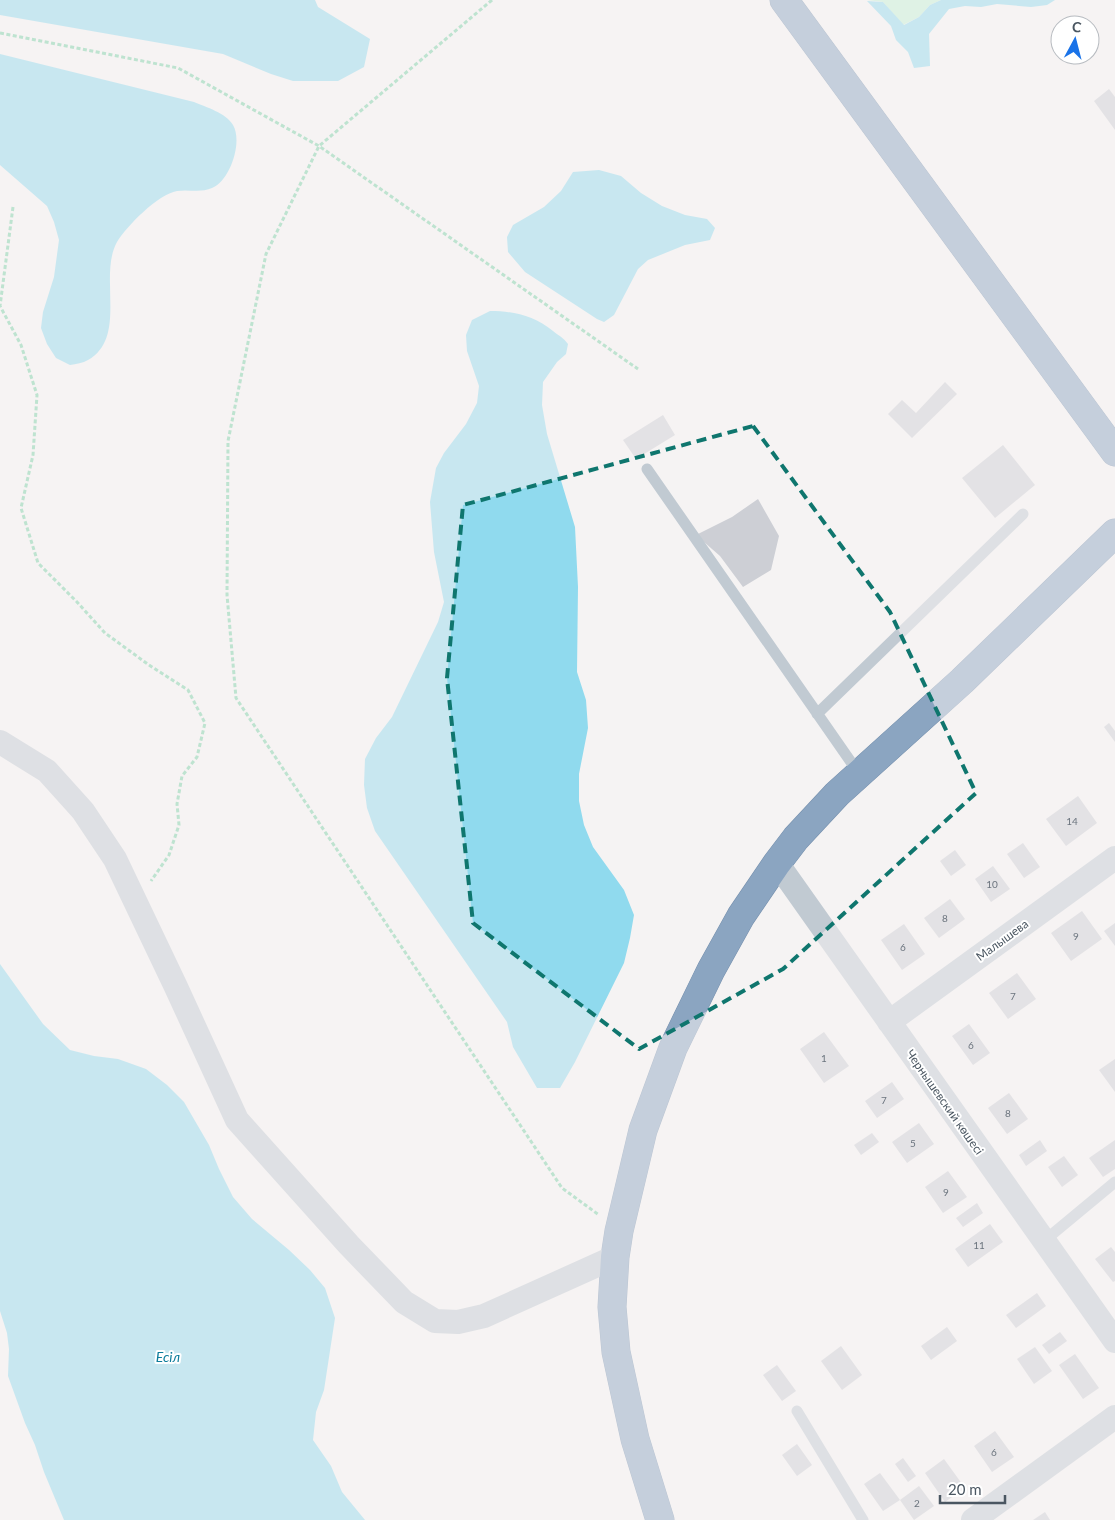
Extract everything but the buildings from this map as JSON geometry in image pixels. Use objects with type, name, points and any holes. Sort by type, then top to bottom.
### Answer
[{"type":"highway","points":[[784,0],[1115,452]]},
{"type":"highway","points":[[660,1520],[635,1439],[616,1352],[612,1307],[615,1257],[619,1230],[643,1130],[673,1048],[711,970],[741,916],[776,863],[796,838],[837,794],[962,681],[1115,534]]},
{"type":"street","points":[[0,742],[47,771],[83,811],[115,859],[237,1120],[349,1245],[404,1302],[435,1321],[458,1322],[484,1316],[615,1257]]},
{"type":"street","name":"Малышева","points":[[889,1022],[1115,858]]},
{"type":"street","name":"Чернышевский көшесі","points":[[776,863],[1115,1342]]},
{"type":"street","points":[[974,1520],[1115,1417]]},
{"type":"lane","points":[[647,469],[860,775]]},
{"type":"lane","points":[[817,714],[1023,514]]},
{"type":"lane","points":[[1044,1240],[1115,1182]]},
{"type":"lane","points":[[797,1411],[863,1520]]},
{"type":"path","points":[[492,0],[318,146],[266,254],[228,441],[227,595],[236,698],[562,1188],[619,1230]]},
{"type":"path","points":[[0,33],[178,68],[318,146],[638,369]]},
{"type":"path","points":[[12,207],[0,306],[21,345],[37,395],[33,455],[20,508],[38,564],[77,602],[105,634],[188,690],[205,723],[197,757],[182,776],[177,804],[179,825],[169,855],[136,902]]},
{"type":"highlighted area","points":[[753,426],[890,612],[976,793],[783,969],[639,1049],[473,923],[447,678],[463,505]]},
{"type":"green space","points":[[867,0],[941,0],[930,5],[919,17],[903,25],[883,2]]},
{"type":"water","points":[[0,0],[315,0],[318,7],[370,39],[364,67],[338,81],[293,81],[223,54],[0,15]]},
{"type":"water","points":[[941,0],[1055,0],[1047,5],[1031,7],[997,4],[949,9],[929,34],[930,66],[914,68],[908,52],[896,40],[891,26],[867,1],[883,2],[904,25],[919,17],[930,5]]},
{"type":"water","points":[[0,54],[194,102],[226,117],[236,132],[233,160],[224,178],[218,184],[203,190],[169,193],[152,204],[135,220],[117,242],[112,256],[110,272],[110,322],[107,337],[100,350],[88,360],[79,363],[70,365],[56,358],[47,344],[41,328],[43,312],[54,277],[59,240],[47,206],[0,165]]},
{"type":"water","points":[[599,170],[621,176],[641,193],[662,206],[685,215],[707,219],[715,228],[710,240],[685,245],[648,260],[638,269],[614,315],[604,322],[525,272],[508,252],[507,237],[513,225],[544,207],[561,191],[573,172]]},
{"type":"water","points":[[490,311],[515,313],[531,318],[546,326],[568,344],[566,354],[557,362],[543,382],[542,405],[547,434],[575,527],[578,587],[577,672],[586,700],[588,728],[579,774],[579,801],[584,825],[593,847],[624,890],[634,915],[624,963],[575,1062],[560,1088],[537,1088],[513,1047],[507,1022],[375,831],[367,808],[364,785],[365,759],[376,738],[392,717],[438,622],[444,602],[434,552],[430,502],[436,468],[444,453],[466,424],[477,403],[479,386],[467,351],[466,335],[472,320]]},
{"type":"water","name":"Есіл","points":[[0,964],[43,1024],[70,1050],[118,1059],[146,1069],[167,1085],[184,1102],[209,1145],[233,1197],[252,1219],[289,1250],[325,1288],[335,1318],[324,1390],[316,1412],[313,1440],[331,1466],[342,1492],[365,1520],[64,1520],[8,1376],[9,1349],[7,1333],[0,1311]]}]
